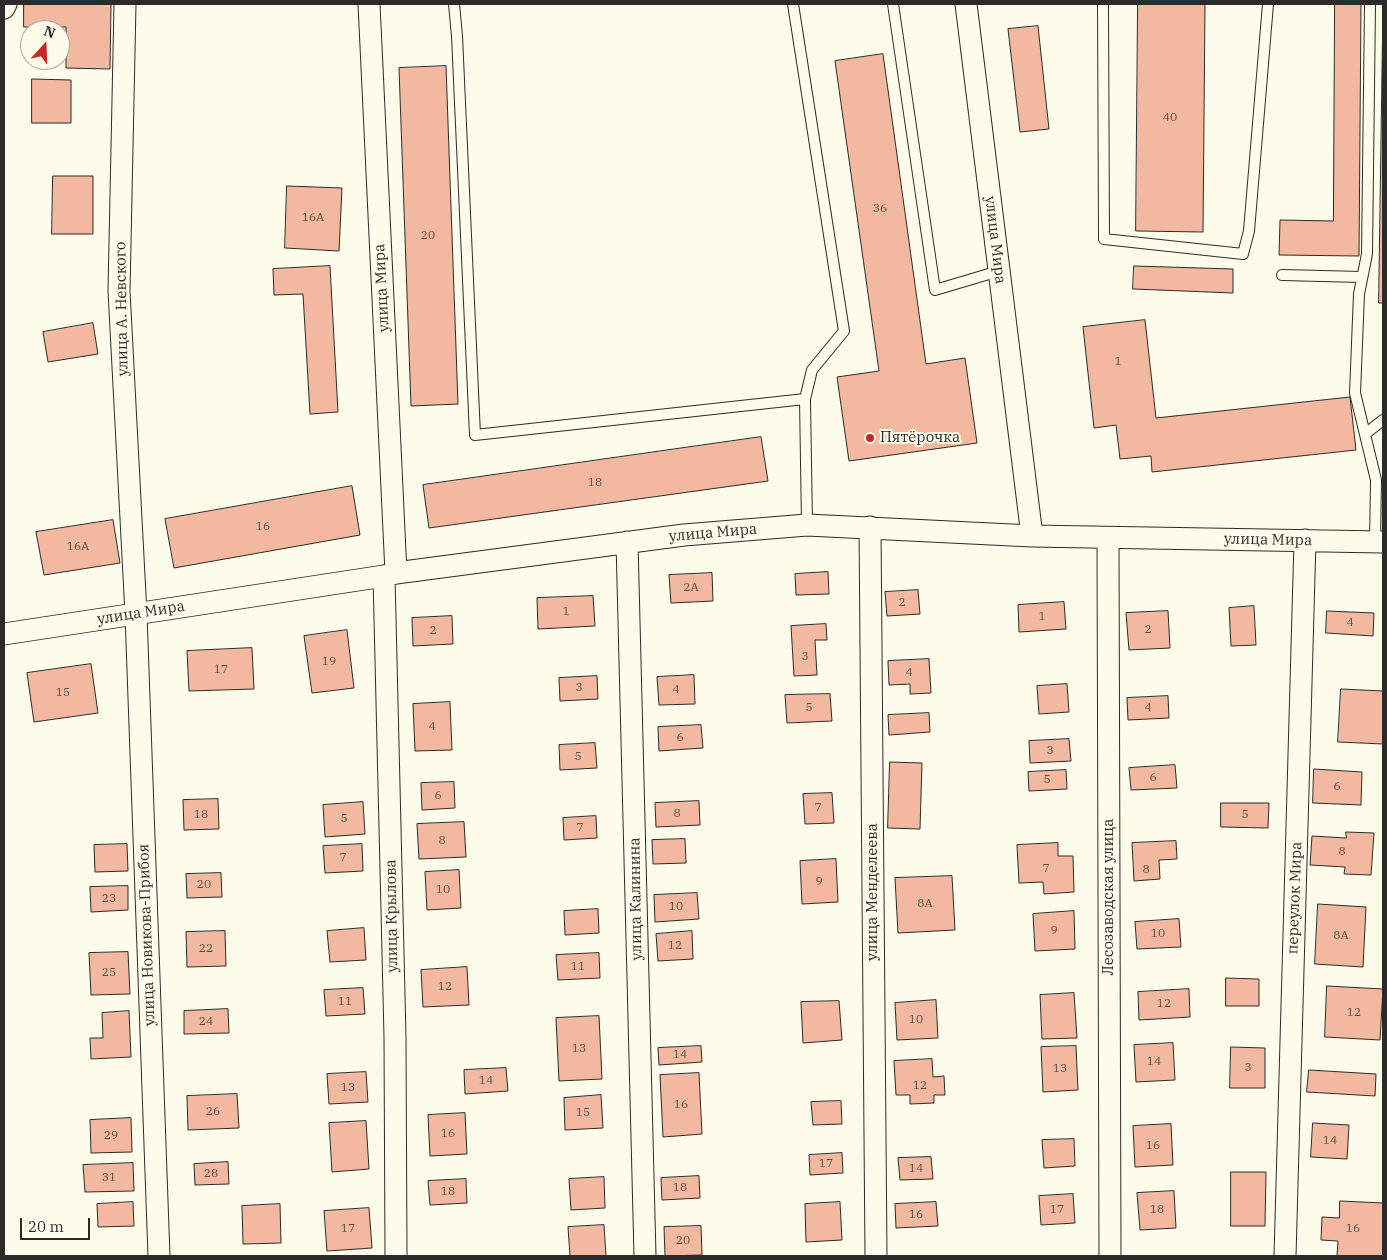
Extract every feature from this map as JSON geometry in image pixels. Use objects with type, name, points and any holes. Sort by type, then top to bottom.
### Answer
[{"type":"street","points":[[4,8],[6,4]]},
{"type":"street","name":"улица А. Невского","points":[[125,4],[119,291],[136,614]]},
{"type":"street","name":"улица Мира","points":[[371,4],[390,574]]},
{"type":"street","name":"улица Мира","points":[[966,4],[1032,536]]},
{"type":"street","name":"улица Мира","points":[[4,634],[390,574],[684,535],[807,525],[1032,536],[1379,542]]},
{"type":"street","name":"улица Менделеева","points":[[870,527],[876,1256]]},
{"type":"street","name":"Лесозаводская улица","points":[[1108,538],[1110,1256]]},
{"type":"street","name":"переулок Мира","points":[[1285,1256],[1305,540]]},
{"type":"street","name":"улица Калинина","points":[[627,542],[645,1256]]},
{"type":"street","name":"улица Крылова","points":[[390,574],[396,1256]]},
{"type":"street","name":"улица Новикова-Прибоя","points":[[136,614],[159,1256]]},
{"type":"lane","points":[[454,4],[475,435],[804,399]]},
{"type":"lane","points":[[792,4],[844,330],[812,370],[804,399],[807,525]]},
{"type":"lane","points":[[893,4],[935,290],[999,271]]},
{"type":"lane","points":[[1103,4],[1104,239],[1243,254],[1249,231],[1268,4]]},
{"type":"lane","points":[[1370,4],[1367,254],[1359,294],[1356,393],[1376,480],[1379,542]]},
{"type":"lane","points":[[1282,275],[1362,277]]},
{"type":"lane","points":[[1365,434],[1383,420]]},
{"type":"building","points":[[24,4],[111,4],[110,69],[70,68],[70,20],[24,20]]},
{"type":"building","points":[[1138,4],[1205,4],[1203,232],[1136,231]]},
{"type":"building","points":[[1335,4],[1361,4],[1359,256],[1279,255],[1280,220],[1333,221]]},
{"type":"building","points":[[1383,4],[1383,303],[1379,303]]},
{"type":"building","points":[[1038,26],[1049,129],[1020,132],[1008,29]]},
{"type":"building","points":[[883,54],[926,364],[965,358],[977,443],[849,461],[837,377],[879,371],[835,61]]},
{"type":"building","points":[[446,66],[458,404],[411,406],[399,68]]},
{"type":"building","points":[[32,79],[71,80],[71,123],[32,123]]},
{"type":"building","points":[[53,176],[93,176],[93,234],[52,234]]},
{"type":"building","points":[[287,186],[342,188],[339,251],[285,248]]},
{"type":"building","points":[[330,266],[338,412],[310,414],[303,294],[274,295],[273,269]]},
{"type":"building","points":[[1134,266],[1233,269],[1233,293],[1133,289]]},
{"type":"building","points":[[1145,320],[1156,418],[1350,397],[1356,450],[1152,472],[1151,456],[1120,459],[1116,425],[1094,428],[1083,327]]},
{"type":"building","points":[[93,323],[98,354],[48,362],[43,332]]},
{"type":"building","points":[[761,437],[768,481],[429,528],[423,485]]},
{"type":"building","points":[[352,486],[360,535],[174,568],[165,519]]},
{"type":"building","points":[[113,520],[120,563],[44,575],[36,532]]},
{"type":"building","points":[[828,572],[829,594],[796,595],[795,574]]},
{"type":"building","points":[[712,573],[713,601],[671,603],[669,575]]},
{"type":"building","points":[[918,590],[920,614],[887,616],[885,592]]},
{"type":"building","points":[[593,596],[595,626],[538,629],[537,598]]},
{"type":"building","points":[[1064,602],[1066,629],[1019,632],[1018,605]]},
{"type":"building","points":[[1254,606],[1256,645],[1231,646],[1229,608]]},
{"type":"building","points":[[1168,611],[1170,648],[1129,650],[1126,613]]},
{"type":"building","points":[[1327,611],[1374,613],[1373,636],[1326,633]]},
{"type":"building","points":[[452,616],[453,644],[413,646],[412,618]]},
{"type":"building","points":[[826,624],[827,640],[815,640],[817,675],[794,676],[791,626]]},
{"type":"building","points":[[347,630],[354,688],[312,693],[304,636]]},
{"type":"building","points":[[252,648],[254,689],[189,691],[187,651]]},
{"type":"building","points":[[929,659],[931,693],[910,694],[910,684],[889,685],[888,661]]},
{"type":"building","points":[[91,664],[98,713],[34,722],[27,673]]},
{"type":"building","points":[[694,675],[695,704],[659,705],[657,677]]},
{"type":"building","points":[[597,676],[598,699],[560,701],[559,678]]},
{"type":"building","points":[[1067,684],[1069,712],[1039,714],[1037,686]]},
{"type":"building","points":[[1341,689],[1383,691],[1383,744],[1338,742]]},
{"type":"building","points":[[830,694],[832,721],[787,723],[785,695]]},
{"type":"building","points":[[1168,696],[1169,718],[1128,720],[1127,698]]},
{"type":"building","points":[[450,702],[452,750],[415,751],[413,704]]},
{"type":"building","points":[[929,713],[930,732],[889,735],[888,715]]},
{"type":"building","points":[[701,725],[703,748],[659,751],[658,727]]},
{"type":"building","points":[[1069,739],[1071,761],[1030,763],[1029,741]]},
{"type":"building","points":[[595,743],[597,768],[560,770],[559,745]]},
{"type":"building","points":[[890,762],[922,763],[920,829],[888,828]]},
{"type":"building","points":[[1175,765],[1177,788],[1131,790],[1129,768]]},
{"type":"building","points":[[1314,769],[1362,772],[1361,805],[1313,803]]},
{"type":"building","points":[[1066,770],[1067,789],[1029,791],[1028,772]]},
{"type":"building","points":[[454,782],[455,808],[422,810],[421,783]]},
{"type":"building","points":[[832,793],[834,823],[805,824],[803,794]]},
{"type":"building","points":[[218,799],[219,829],[184,830],[183,800]]},
{"type":"building","points":[[699,801],[700,825],[656,827],[655,803]]},
{"type":"building","points":[[363,802],[365,834],[325,837],[323,805]]},
{"type":"building","points":[[1221,803],[1269,803],[1268,828],[1221,827]]},
{"type":"building","points":[[596,816],[597,838],[564,840],[563,818]]},
{"type":"building","points":[[464,822],[466,857],[419,859],[417,824]]},
{"type":"building","points":[[1346,832],[1374,833],[1371,875],[1344,874],[1345,867],[1310,865],[1312,836],[1346,838]]},
{"type":"building","points":[[685,839],[686,863],[653,864],[652,840]]},
{"type":"building","points":[[1176,841],[1177,859],[1159,860],[1160,879],[1134,881],[1132,843]]},
{"type":"building","points":[[1058,843],[1058,856],[1073,856],[1074,892],[1044,894],[1043,882],[1019,883],[1017,845]]},
{"type":"building","points":[[127,844],[128,871],[95,872],[94,845]]},
{"type":"building","points":[[362,844],[363,871],[325,873],[323,846]]},
{"type":"building","points":[[836,859],[838,902],[802,904],[800,861]]},
{"type":"building","points":[[459,870],[461,908],[427,910],[425,872]]},
{"type":"building","points":[[221,873],[222,897],[187,898],[186,874]]},
{"type":"building","points":[[952,876],[955,930],[898,933],[895,878]]},
{"type":"building","points":[[128,886],[128,910],[91,912],[90,887]]},
{"type":"building","points":[[697,893],[699,919],[655,922],[654,895]]},
{"type":"building","points":[[1318,904],[1366,907],[1363,967],[1315,964]]},
{"type":"building","points":[[598,909],[599,933],[565,935],[564,911]]},
{"type":"building","points":[[1074,911],[1075,949],[1035,951],[1033,914]]},
{"type":"building","points":[[1179,919],[1181,947],[1137,949],[1135,922]]},
{"type":"building","points":[[364,928],[366,960],[330,962],[327,931]]},
{"type":"building","points":[[225,931],[226,966],[187,967],[186,932]]},
{"type":"building","points":[[692,931],[693,959],[658,961],[656,934]]},
{"type":"building","points":[[128,952],[130,994],[91,995],[89,953]]},
{"type":"building","points":[[599,953],[600,978],[558,980],[556,955]]},
{"type":"building","points":[[467,967],[469,1005],[423,1007],[421,970]]},
{"type":"building","points":[[1226,978],[1259,979],[1259,1006],[1226,1006]]},
{"type":"building","points":[[1327,986],[1383,989],[1380,1040],[1325,1037]]},
{"type":"building","points":[[363,988],[365,1014],[326,1016],[324,990]]},
{"type":"building","points":[[1189,989],[1190,1017],[1139,1020],[1138,992]]},
{"type":"building","points":[[1074,993],[1077,1038],[1042,1039],[1040,995]]},
{"type":"building","points":[[936,1000],[938,1038],[897,1040],[895,1003]]},
{"type":"building","points":[[839,1001],[842,1040],[803,1043],[801,1002]]},
{"type":"building","points":[[228,1009],[229,1033],[184,1034],[184,1011]]},
{"type":"building","points":[[129,1011],[131,1057],[91,1059],[90,1038],[103,1038],[102,1013]]},
{"type":"building","points":[[599,1016],[602,1079],[559,1081],[556,1018]]},
{"type":"building","points":[[1173,1043],[1175,1080],[1136,1082],[1134,1045]]},
{"type":"building","points":[[701,1046],[702,1062],[659,1065],[658,1048]]},
{"type":"building","points":[[1076,1046],[1078,1090],[1043,1092],[1041,1047]]},
{"type":"building","points":[[1231,1047],[1265,1048],[1265,1088],[1230,1088]]},
{"type":"building","points":[[932,1059],[933,1077],[944,1076],[945,1095],[934,1095],[934,1103],[910,1104],[910,1095],[896,1095],[894,1061]]},
{"type":"building","points":[[506,1068],[508,1091],[465,1094],[464,1070]]},
{"type":"building","points":[[1309,1070],[1376,1074],[1375,1096],[1307,1092]]},
{"type":"building","points":[[366,1072],[368,1102],[329,1104],[327,1074]]},
{"type":"building","points":[[699,1073],[702,1134],[663,1137],[660,1075]]},
{"type":"building","points":[[237,1094],[239,1128],[188,1130],[187,1096]]},
{"type":"building","points":[[601,1095],[603,1128],[565,1130],[564,1098]]},
{"type":"building","points":[[841,1101],[842,1124],[813,1125],[811,1102]]},
{"type":"building","points":[[465,1113],[467,1154],[430,1156],[428,1115]]},
{"type":"building","points":[[131,1118],[132,1152],[91,1153],[90,1120]]},
{"type":"building","points":[[366,1121],[369,1169],[332,1172],[329,1123]]},
{"type":"building","points":[[1313,1123],[1349,1125],[1347,1159],[1311,1157]]},
{"type":"building","points":[[1171,1124],[1173,1165],[1135,1167],[1133,1126]]},
{"type":"building","points":[[1074,1139],[1075,1166],[1044,1168],[1042,1140]]},
{"type":"building","points":[[842,1153],[843,1173],[810,1175],[809,1155]]},
{"type":"building","points":[[931,1157],[933,1179],[900,1180],[898,1158]]},
{"type":"building","points":[[228,1162],[229,1184],[195,1185],[194,1164]]},
{"type":"building","points":[[133,1163],[134,1191],[85,1192],[83,1165]]},
{"type":"building","points":[[1231,1172],[1266,1172],[1265,1226],[1231,1226]]},
{"type":"building","points":[[699,1176],[700,1198],[662,1200],[661,1178]]},
{"type":"building","points":[[604,1177],[605,1208],[571,1210],[569,1179]]},
{"type":"building","points":[[466,1179],[467,1203],[430,1205],[428,1181]]},
{"type":"building","points":[[1174,1191],[1176,1228],[1140,1230],[1137,1193]]},
{"type":"building","points":[[1073,1194],[1075,1223],[1041,1225],[1039,1196]]},
{"type":"building","points":[[1340,1201],[1383,1203],[1383,1256],[1337,1256],[1338,1241],[1321,1240],[1322,1217],[1339,1218]]},
{"type":"building","points":[[133,1202],[134,1226],[98,1227],[97,1204]]},
{"type":"building","points":[[840,1202],[842,1240],[806,1242],[805,1204]]},
{"type":"building","points":[[936,1202],[938,1226],[896,1228],[895,1204]]},
{"type":"building","points":[[280,1204],[281,1243],[243,1244],[242,1206]]},
{"type":"building","points":[[369,1208],[372,1248],[327,1251],[324,1211]]},
{"type":"building","points":[[604,1225],[606,1256],[570,1256],[568,1227]]},
{"type":"building","points":[[701,1226],[702,1255],[665,1256],[664,1227]]},
{"type":"place","name":"Пятёрочка","points":[[870,438]]}]
